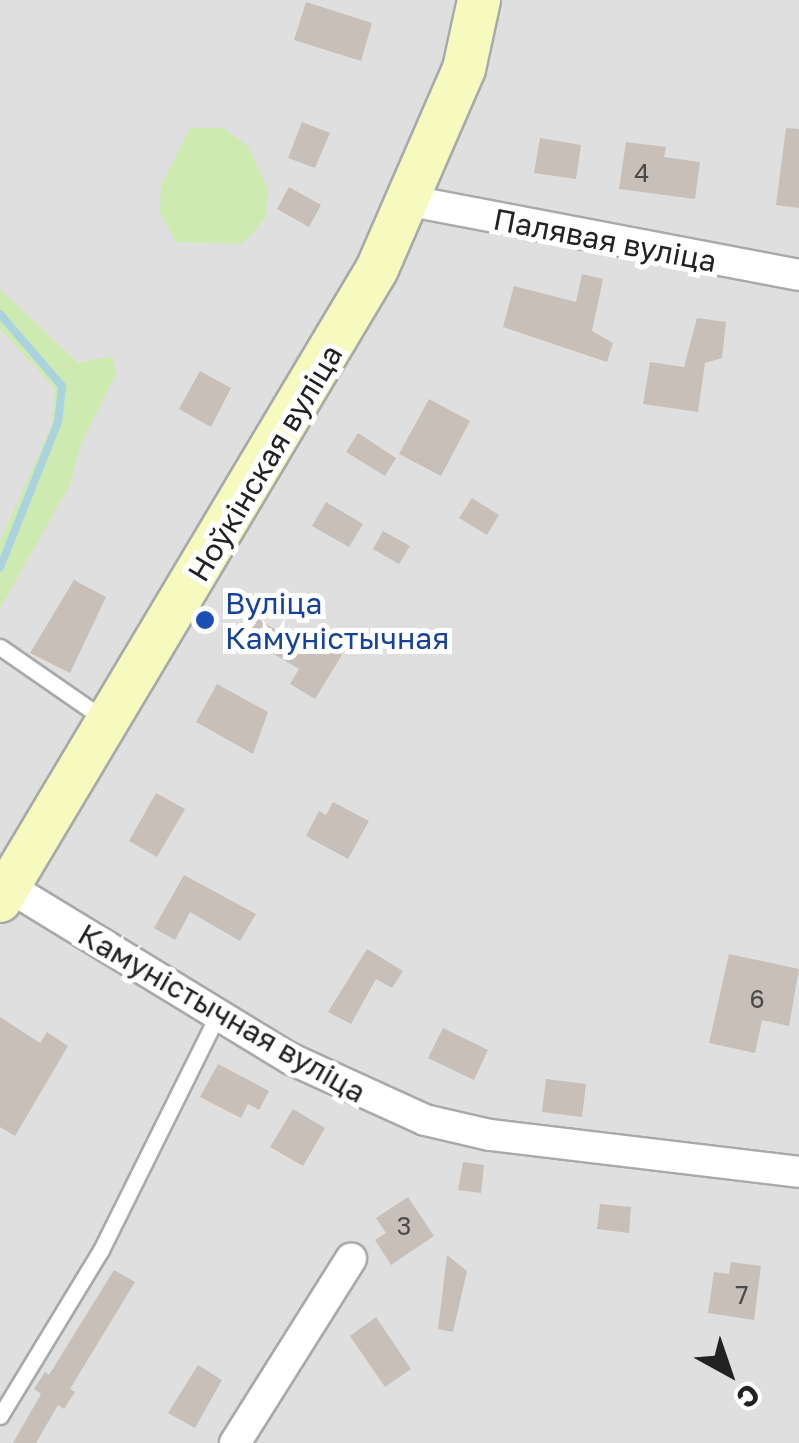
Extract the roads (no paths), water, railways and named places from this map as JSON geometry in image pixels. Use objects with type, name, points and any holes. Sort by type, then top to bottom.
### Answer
[{"type":"main road","name":"Ноўкінская вуліца","points":[[5,894],[340,338],[411,201],[464,69],[478,0]]},
{"type":"street","name":"Палявая вуліца","points":[[411,201],[799,274]]},
{"type":"street","name":"Камуністычная вуліца","points":[[5,894],[217,1016],[425,1120],[490,1135],[799,1172]]},
{"type":"street","points":[[235,1443],[351,1260]]},
{"type":"lane","points":[[0,648],[108,722]]},
{"type":"lane","points":[[0,1416],[101,1250],[217,1016]]},
{"type":"waterway","points":[[0,314],[62,386],[58,422],[0,568]]},
{"type":"place","name":"Вуліца Камуністычная","points":[[205,620]]}]
